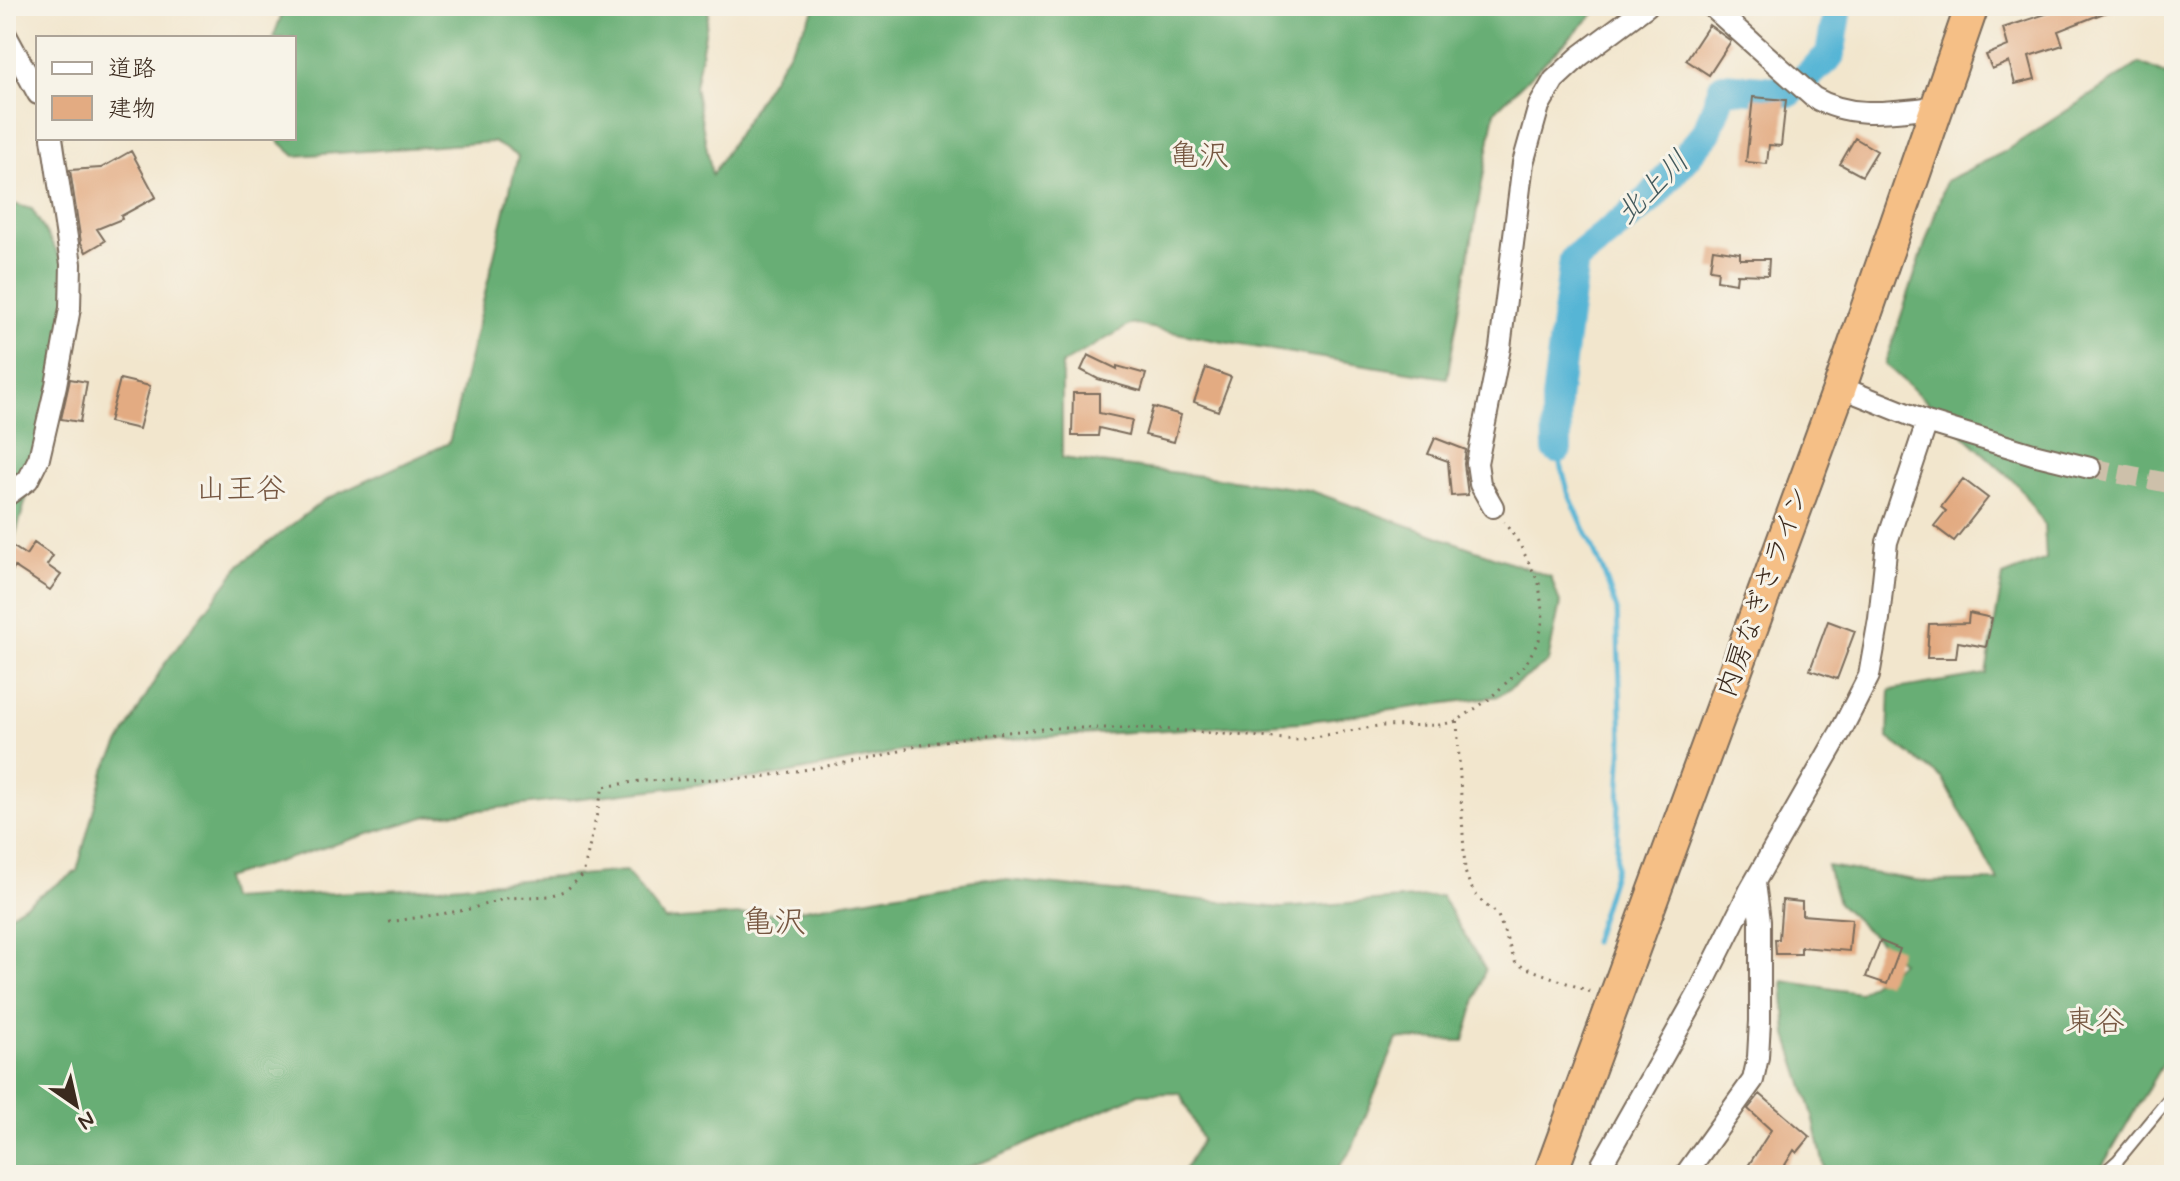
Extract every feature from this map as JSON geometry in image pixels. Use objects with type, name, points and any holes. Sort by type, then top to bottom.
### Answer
[{"type":"highway","name":"内房なぎさライン","points":[[1550,1175],[1840,387],[1972,6]]},
{"type":"street","points":[[1493,507],[1480,484],[1477,463],[1500,348],[1523,163],[1539,106],[1554,80],[1580,56],[1647,6]]},
{"type":"street","points":[[1711,6],[1813,97],[1831,108],[1869,114],[1936,107]]},
{"type":"street","points":[[6,35],[36,90]]},
{"type":"street","points":[[6,496],[28,480],[39,458],[70,308],[71,264],[52,140]]},
{"type":"street","points":[[1840,387],[1927,422],[2090,468]]},
{"type":"street","points":[[1596,1175],[1698,994],[1869,676],[1887,542],[1927,422]]},
{"type":"street","points":[[1685,1175],[1753,1080],[1760,1021],[1760,921],[1755,883]]},
{"type":"lane","points":[[1972,6],[1980,6]]},
{"type":"lane","points":[[2101,1175],[2118,1160],[2174,1092]]},
{"type":"path","points":[[389,922],[466,910],[507,898],[550,896],[565,891],[583,875],[603,787],[640,781],[755,778],[880,757],[916,746],[984,734],[1055,728],[1149,728],[1298,740],[1378,726],[1440,725],[1457,721],[1488,700],[1525,665],[1539,640],[1543,618],[1539,583],[1519,543],[1493,507]]},
{"type":"path","points":[[1457,721],[1465,871],[1471,889],[1483,905],[1497,913],[1516,964],[1569,985],[1614,998]]},
{"type":"path","points":[[1045,1175],[1082,1166]]},
{"type":"green space","points":[[285,6],[710,6],[695,87],[712,175],[817,6],[1602,6],[1495,111],[1447,378],[1132,324],[1062,364],[1062,458],[1309,490],[1551,577],[1560,603],[1548,662],[1499,696],[1301,722],[942,743],[780,775],[428,816],[224,878],[229,899],[439,887],[626,871],[665,920],[787,912],[986,878],[1281,908],[1441,896],[1485,969],[1464,1041],[1397,1039],[1352,1149],[1333,1175],[1181,1175],[1202,1140],[1180,1093],[1139,1094],[997,1157],[945,1175],[6,1175],[6,917],[77,871],[104,771],[163,666],[241,564],[324,500],[449,443],[518,156],[493,142],[295,156],[277,140],[296,140],[296,36],[274,36]]},
{"type":"green space","points":[[2140,63],[2174,78],[2174,1044],[2097,1175],[1826,1175],[1812,1112],[1787,1035],[1783,981],[1859,993],[1901,962],[1838,903],[1827,866],[1928,882],[1998,881],[1943,779],[1888,738],[1890,690],[1986,674],[2003,576],[2046,559],[2044,524],[2017,484],[1885,364],[1946,181],[2002,153]]},
{"type":"green space","points":[[6,202],[32,209],[72,277],[61,381],[6,567]]},
{"type":"building","points":[[2070,6],[2119,7],[2058,31],[2063,45],[2029,56],[2035,79],[2015,84],[2009,62],[1992,69],[1986,55],[2008,46],[2003,28]]},
{"type":"building","points":[[1709,25],[1731,41],[1709,75],[1686,60]]},
{"type":"building","points":[[1753,97],[1786,100],[1781,146],[1769,145],[1767,164],[1746,162]]},
{"type":"building","points":[[1855,138],[1877,151],[1862,176],[1840,164]]},
{"type":"building","points":[[131,151],[156,197],[121,216],[122,219],[97,229],[105,241],[86,252],[81,243],[70,170],[101,168]]},
{"type":"building","points":[[1713,249],[1740,253],[1740,259],[1769,259],[1768,275],[1737,274],[1736,283],[1717,280],[1718,270],[1710,269]]},
{"type":"building","points":[[1088,355],[1117,369],[1117,366],[1146,374],[1141,391],[1098,379],[1081,370]]},
{"type":"building","points":[[1206,368],[1231,377],[1218,411],[1194,402]]},
{"type":"building","points":[[70,379],[87,382],[80,422],[61,419]]},
{"type":"building","points":[[120,379],[150,386],[139,429],[109,422]]},
{"type":"building","points":[[1073,393],[1099,393],[1099,413],[1132,420],[1129,435],[1099,428],[1098,436],[1072,436]]},
{"type":"building","points":[[1153,407],[1181,415],[1174,442],[1145,435]]},
{"type":"building","points":[[1435,438],[1466,450],[1464,464],[1468,495],[1451,496],[1448,461],[1428,454]]},
{"type":"building","points":[[1963,479],[1988,498],[1954,541],[1934,526],[1946,511],[1941,507]]},
{"type":"building","points":[[6,542],[26,555],[34,543],[53,556],[47,565],[61,575],[50,590],[15,567],[6,581]]},
{"type":"building","points":[[1969,613],[1992,618],[1986,647],[1958,642],[1956,658],[1927,658],[1929,624],[1968,623]]},
{"type":"building","points":[[1828,621],[1855,631],[1837,679],[1810,670]]},
{"type":"building","points":[[1782,900],[1802,902],[1802,915],[1852,919],[1849,951],[1801,947],[1801,954],[1776,954],[1775,939],[1779,939]]},
{"type":"building","points":[[1880,941],[1900,949],[1887,984],[1866,977]]},
{"type":"building","points":[[1760,1094],[1810,1137],[1797,1153],[1794,1150],[1779,1175],[1763,1175],[1748,1166],[1771,1130],[1748,1109]]},
{"type":"waterway","name":"北上川","points":[[1557,449],[1556,400],[1574,260],[1649,200],[1707,132],[1723,87],[1790,92],[1830,55],[1837,14],[1832,6]]},
{"type":"waterway","points":[[1557,449],[1568,492],[1617,610],[1622,739],[1616,866],[1593,942]]},
{"type":"tunnel","points":[[2090,468],[2174,484]]},
{"type":"district","name":"亀沢","points":[[1199,156]]},
{"type":"district","name":"山王谷","points":[[241,489]]},
{"type":"district","name":"亀沢","points":[[774,923]]},
{"type":"district","name":"東谷","points":[[2095,1022]]}]
